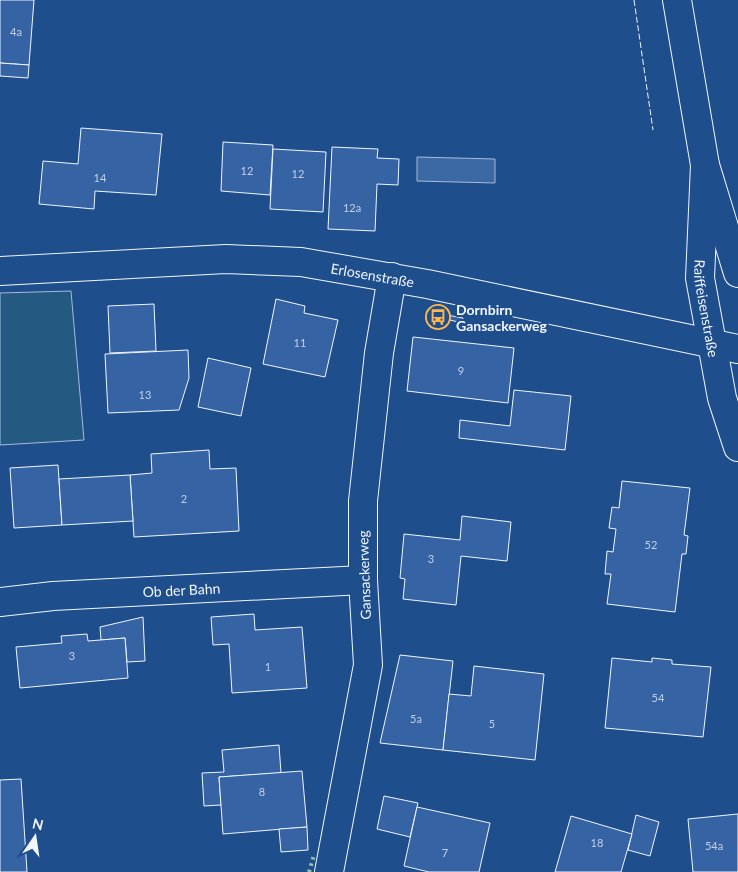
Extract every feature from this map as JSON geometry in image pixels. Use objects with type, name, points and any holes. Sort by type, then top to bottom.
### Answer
[{"type":"street","name":"Raiffeisenstraße","points":[[677,0],[706,165],[738,273]]},
{"type":"street","name":"Raiffeisenstraße","points":[[706,165],[700,278],[722,398],[738,447]]},
{"type":"street","name":"Erlosenstraße","points":[[0,270],[226,259],[301,262],[392,277],[738,349]]},
{"type":"street","name":"Gansackerweg","points":[[328,872],[368,665],[363,501],[379,353],[392,277]]},
{"type":"street","name":"Ob der Bahn","points":[[0,602],[54,596],[364,580]]},
{"type":"shaded area","points":[[417,157],[495,159],[495,183],[417,181]]},
{"type":"shaded area","points":[[71,291],[84,440],[0,445],[0,293]]},
{"type":"building","points":[[0,0],[34,0],[29,65],[0,63]]},
{"type":"building","points":[[0,63],[29,65],[28,78],[0,76]]},
{"type":"building","points":[[81,128],[162,134],[156,195],[95,191],[94,209],[39,204],[43,161],[78,164]]},
{"type":"building","points":[[223,142],[273,145],[270,195],[221,191]]},
{"type":"building","points":[[332,147],[378,149],[377,158],[399,159],[398,185],[377,184],[375,231],[328,229]]},
{"type":"building","points":[[273,149],[326,152],[323,212],[270,209]]},
{"type":"building","points":[[276,299],[305,306],[304,313],[338,320],[325,377],[263,364]]},
{"type":"building","points":[[154,304],[156,351],[110,353],[108,306]]},
{"type":"building","points":[[447,315],[463,318],[462,323],[446,319]]},
{"type":"building","points":[[413,337],[514,348],[508,403],[407,391]]},
{"type":"building","points":[[188,350],[189,378],[179,410],[108,413],[105,354]]},
{"type":"building","points":[[208,358],[251,368],[241,416],[198,407]]},
{"type":"building","points":[[514,390],[571,396],[565,450],[459,438],[460,420],[510,426]]},
{"type":"building","points":[[209,450],[210,469],[236,468],[239,531],[134,537],[130,475],[152,473],[151,454]]},
{"type":"building","points":[[58,465],[62,525],[14,528],[10,468]]},
{"type":"building","points":[[130,475],[133,521],[62,525],[59,479]]},
{"type":"building","points":[[622,481],[690,488],[684,535],[688,536],[686,554],[682,554],[675,612],[607,604],[611,574],[605,574],[607,551],[613,552],[616,529],[609,528],[612,507],[619,508]]},
{"type":"building","points":[[462,516],[511,522],[507,561],[461,556],[456,605],[403,599],[405,579],[400,578],[404,534],[460,540]]},
{"type":"building","points":[[254,614],[255,630],[302,627],[307,688],[232,693],[229,644],[213,645],[211,617]]},
{"type":"building","points":[[143,617],[145,661],[127,662],[125,638],[101,640],[100,627]]},
{"type":"building","points":[[87,634],[88,641],[125,638],[128,678],[20,688],[16,647],[62,643],[61,636]]},
{"type":"building","points":[[400,655],[453,661],[443,750],[380,743]]},
{"type":"building","points":[[612,658],[652,662],[652,658],[672,660],[672,664],[711,667],[703,737],[605,728]]},
{"type":"building","points":[[474,666],[544,674],[535,760],[443,750],[449,694],[471,696]]},
{"type":"building","points":[[279,745],[281,773],[219,777],[221,805],[204,806],[202,773],[224,772],[222,750]]},
{"type":"building","points":[[302,771],[307,827],[223,834],[219,777]]},
{"type":"building","points":[[21,779],[27,872],[0,872],[0,780]]},
{"type":"building","points":[[384,796],[418,803],[410,837],[377,829]]},
{"type":"building","points":[[417,807],[490,823],[479,872],[429,872],[404,866]]},
{"type":"building","points":[[738,814],[738,872],[693,872],[688,819]]},
{"type":"building","points":[[636,815],[659,822],[650,856],[628,850]]},
{"type":"building","points":[[571,816],[632,834],[621,872],[555,872]]},
{"type":"building","points":[[307,827],[308,850],[281,852],[279,829]]},
{"type":"hedge","points":[[309,872],[314,855]]},
{"type":"fence","points":[[634,0],[653,130]]},
{"type":"place","name":"Dornbirn Gansackerweg","points":[[438,317]]}]
